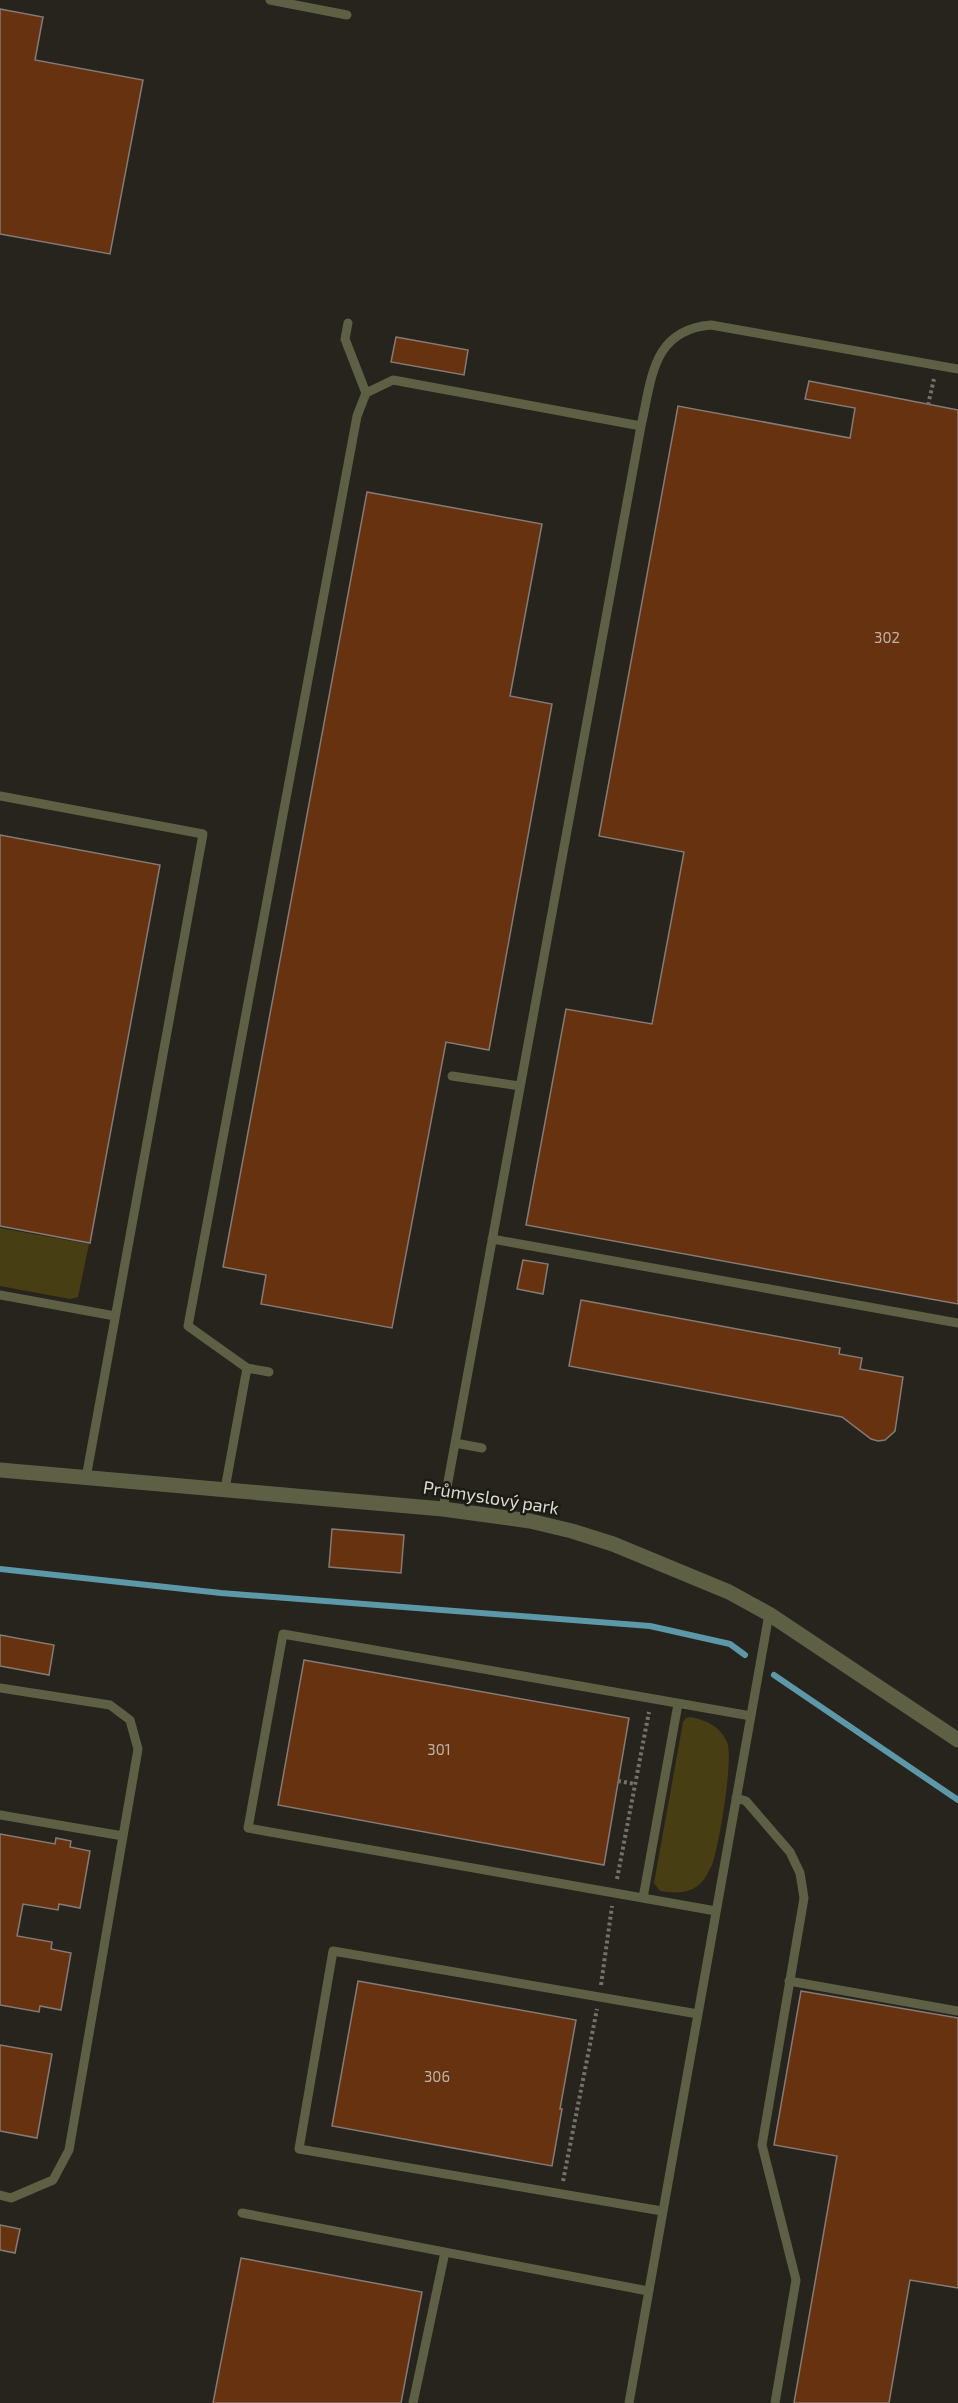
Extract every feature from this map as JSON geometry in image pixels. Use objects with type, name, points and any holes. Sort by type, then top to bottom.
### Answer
[{"type":"street","name":"Průmyslový park","points":[[0,1470],[443,1509],[530,1521],[583,1534],[692,1575],[729,1592],[769,1614],[958,1740]]},
{"type":"lane","points":[[270,0],[347,15]]},
{"type":"lane","points":[[268,1372],[247,1368],[188,1326],[355,428],[366,393],[345,339],[348,323]]},
{"type":"lane","points":[[443,1509],[641,426],[654,371],[663,349],[676,334],[693,326],[711,325],[958,369]]},
{"type":"lane","points":[[366,393],[393,380],[641,426]]},
{"type":"lane","points":[[0,796],[203,834],[86,1478]]},
{"type":"lane","points":[[452,1076],[520,1086]]},
{"type":"lane","points":[[492,1239],[958,1323]]},
{"type":"lane","points":[[0,1295],[115,1316]]},
{"type":"lane","points":[[225,1490],[247,1368]]},
{"type":"lane","points":[[455,1443],[482,1448]]},
{"type":"lane","points":[[628,2403],[769,1614]]},
{"type":"lane","points":[[716,1911],[248,1828],[283,1634],[750,1716]]},
{"type":"lane","points":[[0,1688],[110,1705],[130,1720],[138,1749],[69,2150],[53,2180],[11,2198],[0,2195]]},
{"type":"lane","points":[[643,1898],[678,1704]]},
{"type":"lane","points":[[736,1798],[746,1801],[790,1852],[800,1873],[804,1899],[762,2145],[796,2280],[775,2403]]},
{"type":"lane","points":[[0,1815],[123,1836]]},
{"type":"lane","points":[[662,2211],[298,2149],[333,1951],[698,2014]]},
{"type":"lane","points":[[789,1981],[958,2011]]},
{"type":"lane","points":[[242,2213],[648,2291]]},
{"type":"lane","points":[[413,2403],[445,2252]]},
{"type":"path","points":[[928,405],[935,375]]},
{"type":"path","points":[[617,1879],[649,1712]]},
{"type":"path","points":[[618,1781],[635,1784]]},
{"type":"path","points":[[601,1985],[612,1904]]},
{"type":"path","points":[[560,2194],[597,2006]]},
{"type":"shaded area","points":[[0,1228],[89,1244],[78,1297],[70,1299],[0,1286]]},
{"type":"shaded area","points":[[690,1717],[712,1725],[721,1732],[727,1742],[729,1765],[722,1822],[712,1865],[701,1883],[683,1892],[660,1891],[654,1883],[683,1722]]},
{"type":"building","points":[[0,9],[43,17],[35,60],[143,80],[110,254],[0,234]]},
{"type":"building","points":[[396,337],[468,350],[464,375],[391,362]]},
{"type":"building","points":[[809,381],[958,410],[958,1304],[526,1225],[566,1009],[652,1024],[684,852],[599,836],[678,406],[850,438],[855,408],[805,399]]},
{"type":"building","points":[[367,492],[542,524],[510,696],[552,704],[489,1050],[446,1042],[392,1328],[261,1304],[266,1275],[223,1267]]},
{"type":"building","points":[[0,835],[160,865],[90,1243],[0,1226]]},
{"type":"building","points":[[523,1260],[548,1264],[543,1294],[517,1289]]},
{"type":"building","points":[[581,1300],[840,1348],[839,1354],[862,1358],[860,1369],[903,1377],[895,1431],[885,1440],[878,1441],[871,1439],[842,1417],[569,1366]]},
{"type":"building","points":[[332,1529],[404,1535],[401,1573],[329,1567]]},
{"type":"building","points":[[0,1635],[54,1645],[49,1675],[0,1666]]},
{"type":"building","points":[[304,1660],[629,1718],[604,1865],[278,1805]]},
{"type":"building","points":[[0,1834],[55,1844],[56,1838],[71,1841],[70,1847],[90,1851],[80,1908],[59,1904],[58,1910],[23,1904],[17,1936],[52,1942],[51,1949],[71,1953],[61,2010],[40,2006],[39,2012],[0,2005]]},
{"type":"building","points":[[358,1981],[576,2020],[552,2166],[332,2126]]},
{"type":"building","points":[[801,1991],[958,2018],[958,2288],[910,2280],[889,2403],[794,2403],[837,2156],[774,2145]]},
{"type":"building","points":[[0,2045],[52,2054],[37,2138],[0,2131]]},
{"type":"building","points":[[0,2225],[20,2229],[15,2253],[0,2250]]},
{"type":"building","points":[[241,2258],[422,2292],[401,2403],[213,2403]]},
{"type":"waterway","points":[[0,1569],[221,1593],[650,1626],[730,1644],[745,1655]]},
{"type":"waterway","points":[[774,1675],[958,1800]]}]
